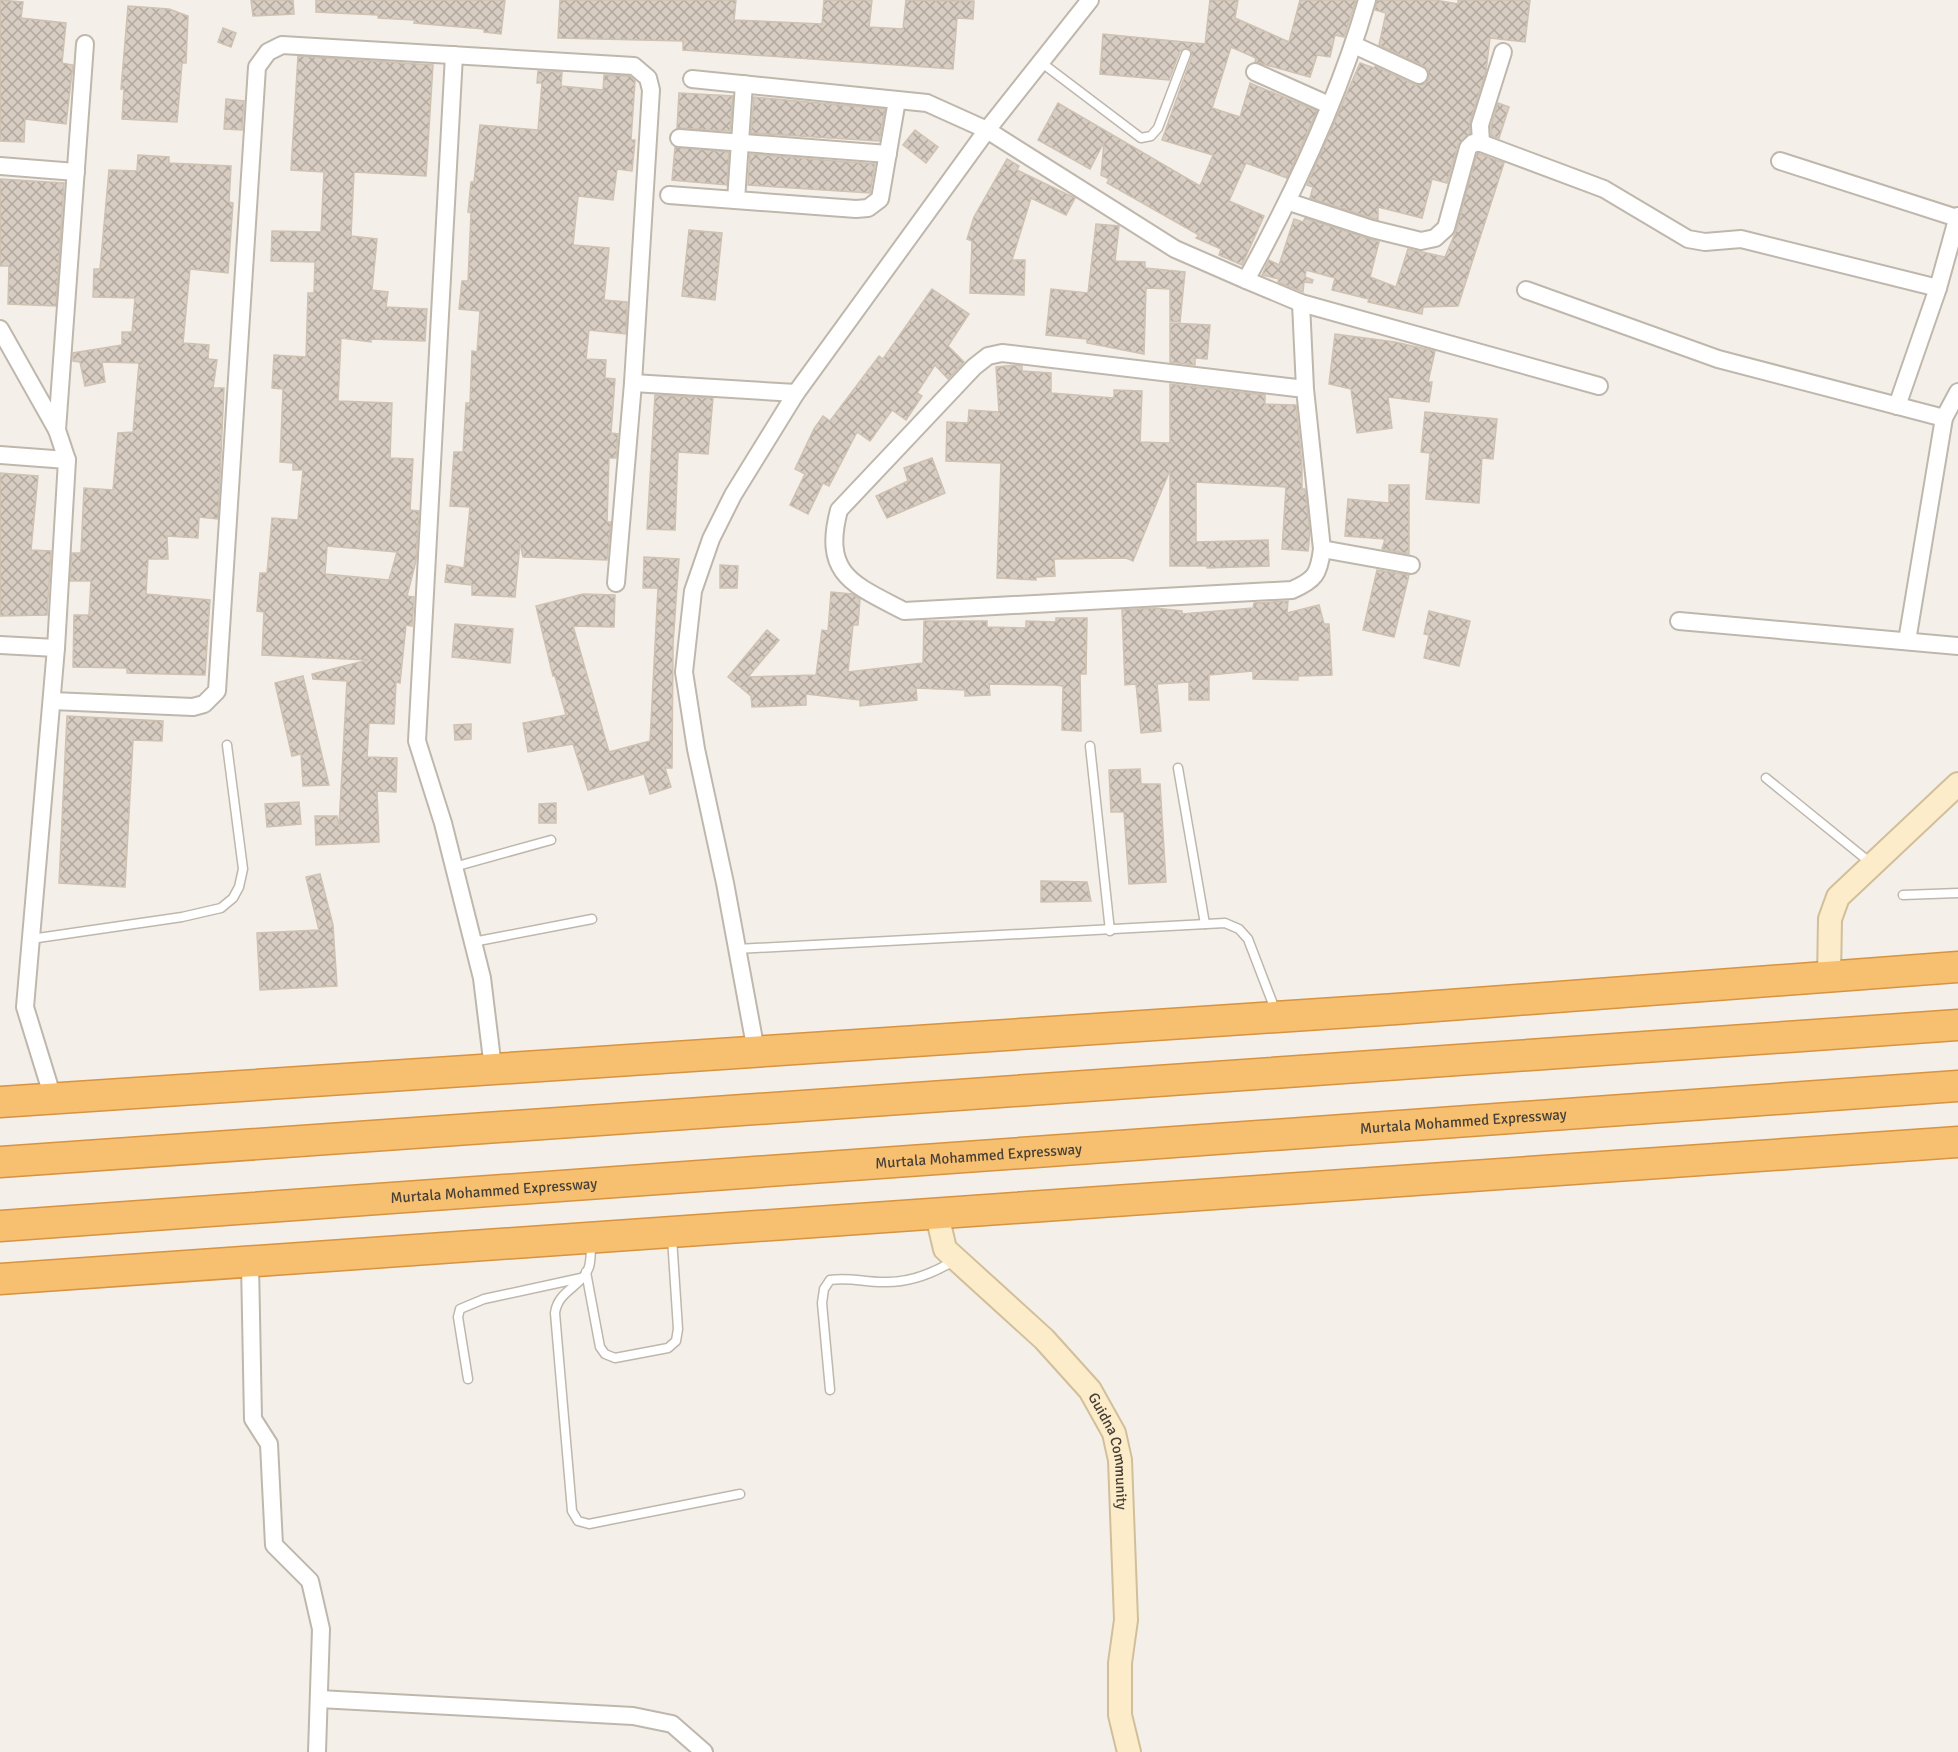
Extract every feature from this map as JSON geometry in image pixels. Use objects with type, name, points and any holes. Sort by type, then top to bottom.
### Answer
[{"type":"highway","points":[[0,1102],[1278,1017],[1958,967]]},
{"type":"highway","points":[[0,1162],[1958,1025]]},
{"type":"highway","name":"Murtala Mohammed Expressway","points":[[0,1226],[1958,1086]]},
{"type":"highway","points":[[0,1279],[592,1240],[1958,1142]]},
{"type":"street","points":[[756,1051],[696,749],[684,672],[693,591],[711,539],[733,495],[796,393],[987,130],[1090,0]]},
{"type":"street","points":[[1246,280],[1289,202],[1354,45],[1367,0]]},
{"type":"street","points":[[57,430],[85,44]]},
{"type":"street","points":[[52,701],[193,707],[204,704],[216,691],[257,67],[268,52],[282,45],[634,66],[648,78],[651,90],[633,383],[616,583]]},
{"type":"street","points":[[1354,45],[1419,75]]},
{"type":"street","points":[[1481,143],[1480,125],[1503,52]]},
{"type":"street","points":[[454,55],[417,741],[454,867],[482,978],[493,1068]]},
{"type":"street","points":[[1255,72],[1329,105]]},
{"type":"street","points":[[692,79],[927,104],[987,130],[1175,249],[1246,280],[1301,303],[1599,386]]},
{"type":"street","points":[[736,200],[744,84]]},
{"type":"street","points":[[669,195],[868,208],[880,199],[897,100]]},
{"type":"street","points":[[680,138],[888,154]]},
{"type":"street","points":[[1289,202],[1372,229],[1421,241],[1435,238],[1446,228],[1468,148],[1473,143],[1481,143],[1604,189],[1688,239],[1705,242],[1741,239],[1938,288]]},
{"type":"street","points":[[1780,161],[1958,217],[1938,288],[1897,406]]},
{"type":"street","points":[[0,166],[76,172]]},
{"type":"street","points":[[1526,290],[1718,359],[1944,418]]},
{"type":"street","points":[[1301,303],[1305,389],[1322,549],[1320,566],[1311,582],[1292,590],[904,611],[849,581],[836,561],[832,536],[839,510],[974,367],[988,356],[1002,353],[1305,389]]},
{"type":"street","points":[[0,329],[57,430],[68,460],[52,701],[25,1007],[53,1098]]},
{"type":"street","points":[[633,383],[796,393]]},
{"type":"street","points":[[1907,641],[1944,418],[1958,392]]},
{"type":"street","points":[[0,455],[68,460]]},
{"type":"street","points":[[1322,549],[1411,565]]},
{"type":"street","points":[[1679,621],[1958,646]]},
{"type":"street","points":[[0,645],[56,648]]},
{"type":"street","points":[[1829,977],[1830,919],[1838,897],[1958,784]]},
{"type":"street","name":"Guidna Community","points":[[937,1215],[941,1241],[956,1260],[1044,1339],[1090,1390],[1113,1433],[1120,1460],[1126,1620],[1120,1664],[1120,1715],[1129,1752]]},
{"type":"street","points":[[250,1263],[253,1419],[269,1444],[274,1545],[310,1581],[321,1629],[317,1752]]},
{"type":"street","points":[[319,1699],[633,1716],[672,1724],[704,1752]]},
{"type":"lane","points":[[1042,63],[1141,138],[1151,136],[1158,128],[1186,54]]},
{"type":"lane","points":[[31,939],[182,917],[221,908],[233,898],[239,887],[243,869],[227,745]]},
{"type":"lane","points":[[1090,746],[1110,931]]},
{"type":"lane","points":[[1178,768],[1204,924]]},
{"type":"lane","points":[[1766,778],[1872,865]]},
{"type":"lane","points":[[454,867],[550,840]]},
{"type":"lane","points":[[1903,895],[1958,893]]},
{"type":"lane","points":[[473,942],[592,919]]},
{"type":"lane","points":[[737,949],[1110,931],[1225,923],[1239,929],[1248,939],[1278,1017]]},
{"type":"lane","points":[[584,1275],[600,1347],[605,1354],[615,1358],[668,1348],[675,1341],[678,1329],[671,1234]]},
{"type":"lane","points":[[592,1240],[590,1266],[556,1303],[555,1313],[572,1511],[578,1521],[589,1524],[740,1494]]},
{"type":"lane","points":[[830,1390],[822,1303],[824,1289],[830,1280],[849,1277],[884,1282],[931,1274],[956,1260]]},
{"type":"lane","points":[[468,1379],[458,1317],[460,1309],[484,1299],[584,1275]]},
{"type":"building","points":[[0,0],[23,2],[21,18],[66,23],[62,63],[73,65],[66,124],[25,119],[24,142],[0,141]]},
{"type":"building","points":[[251,0],[293,0],[294,14],[253,16]]},
{"type":"building","points":[[316,0],[505,0],[501,34],[484,32],[484,29],[414,23],[415,20],[378,18],[378,15],[316,12]]},
{"type":"building","points":[[560,0],[736,0],[734,20],[822,24],[824,0],[872,0],[869,27],[903,29],[906,0],[974,1],[973,19],[957,18],[953,69],[683,50],[683,41],[558,38]]},
{"type":"building","points":[[1210,0],[1238,0],[1235,18],[1289,42],[1300,0],[1356,0],[1344,37],[1335,35],[1330,57],[1317,55],[1310,77],[1255,62],[1256,58],[1231,47],[1212,108],[1240,117],[1250,83],[1317,111],[1287,178],[1246,163],[1229,201],[1264,216],[1242,265],[1219,255],[1221,249],[1196,238],[1199,235],[1107,183],[1109,179],[1101,175],[1104,142],[1090,169],[1038,140],[1058,103],[1200,186],[1213,155],[1162,140],[1192,56],[1191,50],[1186,48],[1180,51],[1169,80],[1100,74],[1103,34],[1205,44]]},
{"type":"building","points":[[1377,0],[1435,0],[1458,4],[1458,0],[1530,0],[1525,42],[1490,38],[1486,71],[1470,122],[1470,134],[1458,145],[1447,183],[1432,179],[1422,218],[1378,207],[1378,220],[1310,198],[1313,187],[1307,185],[1360,63],[1374,68],[1375,66],[1415,85],[1425,84],[1429,79],[1428,69],[1424,66],[1379,45],[1386,13],[1375,10]]},
{"type":"building","points":[[128,6],[169,9],[188,16],[186,63],[182,63],[177,122],[122,119],[124,89],[121,89]]},
{"type":"building","points":[[223,28],[236,33],[231,47],[218,42]]},
{"type":"building","points":[[298,56],[433,65],[426,176],[354,172],[351,236],[377,239],[372,290],[388,292],[386,307],[427,309],[425,341],[371,339],[371,342],[341,338],[338,401],[392,403],[390,458],[413,459],[410,510],[419,511],[416,561],[407,596],[414,597],[412,626],[406,625],[400,683],[396,682],[394,724],[369,723],[367,757],[397,758],[396,792],[377,791],[379,842],[316,845],[315,816],[337,816],[339,826],[347,681],[313,679],[312,674],[368,660],[262,655],[264,612],[257,611],[260,573],[267,573],[272,518],[298,520],[303,470],[293,470],[293,463],[280,462],[283,389],[272,388],[274,355],[306,357],[308,293],[314,293],[315,262],[271,261],[272,231],[321,232],[324,172],[291,170]],"holes":[[[327,546],[397,552],[389,580],[325,574]]]},
{"type":"building","points":[[538,71],[562,72],[561,86],[603,90],[604,75],[630,76],[635,81],[631,140],[635,140],[632,171],[617,169],[613,200],[578,196],[573,245],[609,248],[604,300],[627,302],[626,334],[589,330],[586,359],[606,360],[605,378],[615,379],[611,433],[618,434],[616,458],[609,458],[607,522],[611,522],[607,560],[523,557],[520,543],[515,597],[472,595],[472,585],[445,582],[447,565],[464,568],[470,507],[450,506],[454,452],[463,452],[466,403],[470,403],[472,351],[477,352],[480,311],[459,309],[462,281],[468,281],[471,213],[468,212],[471,182],[474,182],[480,125],[538,130],[542,83],[537,83]]},
{"type":"building","points":[[679,93],[733,96],[730,131],[677,128]]},
{"type":"building","points":[[754,97],[885,109],[879,141],[751,133]]},
{"type":"building","points":[[226,99],[244,101],[242,130],[224,129]]},
{"type":"building","points":[[1498,103],[1509,107],[1499,138],[1491,136],[1491,126]]},
{"type":"building","points":[[915,130],[938,147],[926,163],[903,145]]},
{"type":"building","points":[[675,147],[729,152],[727,185],[672,180]]},
{"type":"building","points":[[1477,153],[1504,163],[1458,306],[1423,307],[1422,314],[1368,302],[1369,299],[1332,290],[1335,278],[1306,270],[1305,277],[1313,280],[1312,283],[1304,282],[1303,292],[1278,282],[1279,279],[1262,275],[1269,260],[1279,265],[1294,219],[1303,222],[1305,218],[1379,242],[1370,277],[1396,287],[1408,249],[1445,257],[1456,231]]},
{"type":"building","points":[[750,154],[875,164],[870,193],[748,185]]},
{"type":"building","points":[[138,155],[169,157],[169,163],[231,166],[229,202],[233,203],[228,273],[190,269],[183,343],[209,345],[208,359],[217,360],[213,388],[224,388],[218,519],[199,517],[198,538],[167,536],[168,559],[148,559],[146,594],[210,600],[205,675],[127,673],[127,668],[73,667],[74,615],[89,615],[91,581],[70,581],[72,553],[81,553],[84,488],[113,490],[118,433],[133,432],[139,363],[102,362],[105,382],[85,386],[80,362],[73,361],[73,353],[122,345],[122,332],[132,332],[135,298],[93,297],[94,269],[100,269],[109,170],[137,171]]},
{"type":"building","points":[[1007,159],[1019,166],[1017,170],[1075,198],[1066,215],[1031,198],[1012,260],[1025,260],[1024,295],[970,293],[972,241],[967,239],[974,217]]},
{"type":"building","points":[[0,179],[64,183],[56,306],[8,304],[9,266],[0,266]]},
{"type":"building","points":[[1096,224],[1119,226],[1115,261],[1145,262],[1145,268],[1185,272],[1180,322],[1170,321],[1170,289],[1146,288],[1144,354],[1087,343],[1087,339],[1046,335],[1051,289],[1088,293]]},
{"type":"building","points":[[689,230],[722,233],[715,300],[682,296]]},
{"type":"building","points":[[932,289],[969,314],[948,346],[964,362],[948,379],[935,365],[917,393],[922,396],[906,420],[892,410],[870,441],[857,432],[829,486],[823,483],[808,514],[790,505],[805,474],[795,469],[814,429],[823,416],[830,421],[879,356],[883,359]]},
{"type":"building","points":[[1170,323],[1210,325],[1207,359],[1195,358],[1195,365],[1170,362]]},
{"type":"building","points":[[1335,334],[1395,342],[1435,351],[1428,382],[1432,382],[1429,402],[1388,397],[1392,428],[1357,433],[1351,389],[1329,384]]},
{"type":"building","points":[[1022,366],[1022,371],[1051,373],[1051,393],[1114,398],[1114,390],[1142,391],[1140,442],[1170,443],[1170,384],[1265,395],[1265,404],[1296,405],[1302,489],[1305,489],[1310,532],[1308,551],[1282,549],[1286,487],[1196,482],[1196,542],[1268,540],[1269,566],[1207,568],[1207,566],[1170,566],[1170,470],[1133,561],[1126,558],[1054,559],[1055,576],[1036,577],[1036,580],[997,578],[1001,463],[946,461],[947,422],[968,423],[969,410],[999,412],[996,367]]},
{"type":"building","points":[[655,395],[713,398],[708,454],[678,452],[675,530],[647,529]]},
{"type":"building","points":[[1425,412],[1497,419],[1493,459],[1482,458],[1479,503],[1426,499],[1430,453],[1421,452]]},
{"type":"building","points":[[932,458],[945,493],[887,518],[876,496],[908,481],[904,468]]},
{"type":"building","points":[[0,473],[38,476],[31,550],[51,551],[47,615],[0,616]]},
{"type":"building","points":[[1389,485],[1409,485],[1409,554],[1382,549],[1385,539],[1345,536],[1348,499],[1389,503]]},
{"type":"building","points":[[644,557],[679,559],[673,644],[672,768],[665,768],[671,787],[650,794],[644,774],[588,790],[573,744],[528,752],[523,723],[566,715],[555,676],[553,676],[536,606],[583,594],[615,595],[614,627],[573,626],[609,752],[650,741],[658,588],[643,588]]},
{"type":"building","points":[[720,565],[738,566],[737,588],[720,588]]},
{"type":"building","points":[[1377,570],[1409,575],[1394,637],[1363,630]]},
{"type":"building","points":[[831,592],[852,594],[860,599],[858,625],[853,625],[848,672],[923,663],[924,621],[987,621],[987,627],[1026,628],[1026,621],[1056,622],[1056,618],[1087,618],[1086,674],[1080,674],[1081,731],[1062,730],[1063,686],[1055,685],[989,684],[990,695],[965,696],[965,690],[916,688],[917,700],[860,706],[860,700],[806,694],[806,705],[752,707],[751,696],[728,677],[767,630],[779,640],[748,677],[816,675],[822,630],[828,631]]},
{"type":"building","points":[[1288,601],[1287,613],[1319,605],[1324,624],[1329,624],[1332,675],[1298,676],[1298,680],[1253,679],[1253,671],[1209,675],[1209,700],[1189,700],[1189,682],[1157,684],[1161,731],[1141,733],[1136,684],[1125,685],[1122,610],[1155,608],[1182,611],[1182,614],[1253,608],[1254,603]]},
{"type":"building","points":[[1429,611],[1470,621],[1459,666],[1424,658],[1429,635],[1424,634]]},
{"type":"building","points":[[455,624],[513,629],[510,663],[452,657]]},
{"type":"building","points":[[303,676],[329,785],[303,786],[301,754],[292,756],[275,683]]},
{"type":"building","points":[[67,716],[163,721],[162,741],[133,740],[125,887],[59,883]]},
{"type":"building","points":[[471,724],[471,739],[455,740],[454,725]]},
{"type":"building","points":[[1140,769],[1141,784],[1160,784],[1166,882],[1129,884],[1124,812],[1111,812],[1109,770]]},
{"type":"building","points":[[299,802],[301,824],[267,827],[265,804]]},
{"type":"building","points":[[556,803],[556,823],[539,823],[539,804]]},
{"type":"building","points":[[320,874],[333,925],[337,986],[260,990],[257,933],[319,930],[306,877]]},
{"type":"building","points":[[1041,881],[1087,882],[1091,901],[1041,902]]}]
